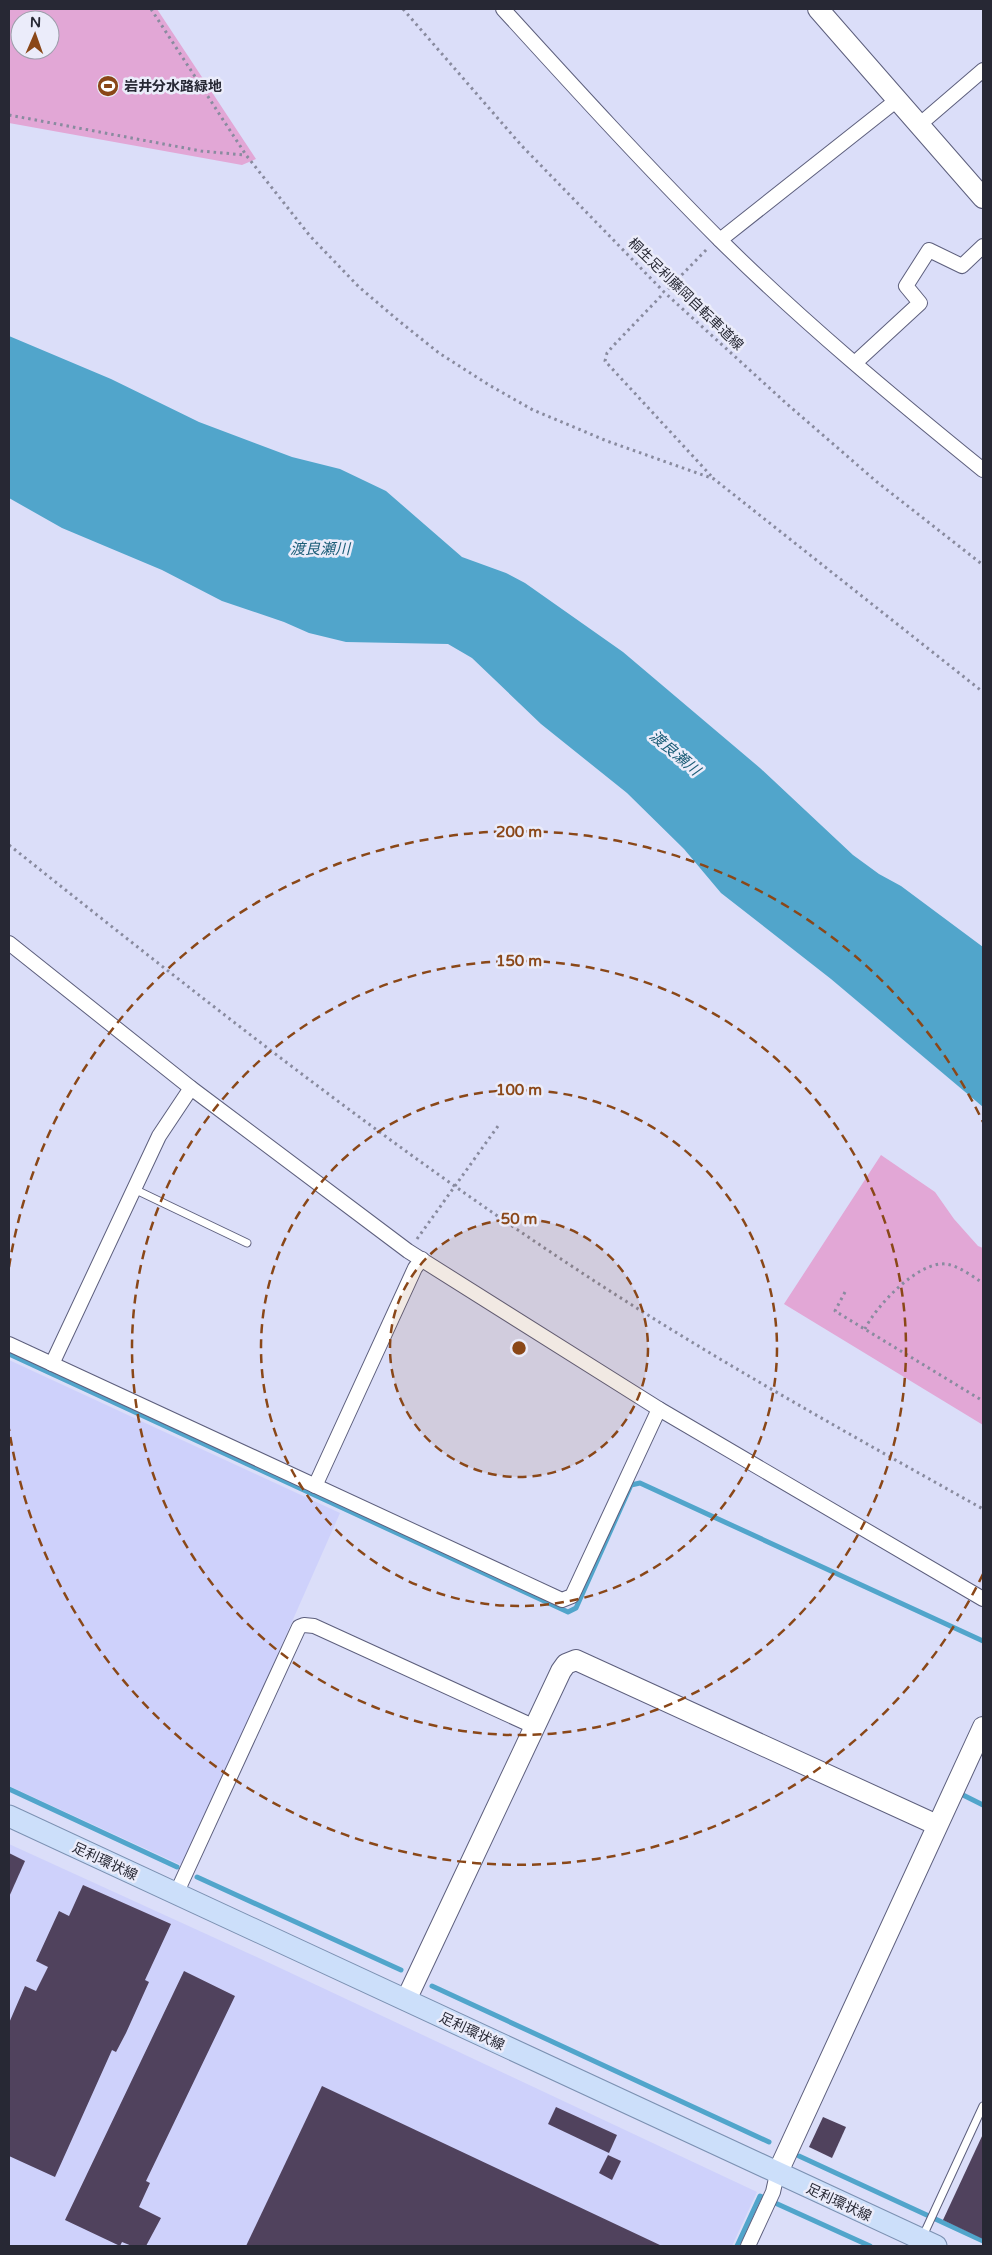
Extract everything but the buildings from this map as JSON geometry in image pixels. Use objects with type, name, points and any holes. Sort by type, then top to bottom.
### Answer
[{"type":"main road","name":"足利環状線","points":[[9,1816],[929,2243]]},
{"type":"street","points":[[503,9],[571,84],[720,240],[787,304],[915,415],[983,470]]},
{"type":"street","points":[[818,9],[983,198]]},
{"type":"street","points":[[919,125],[983,70]]},
{"type":"street","points":[[720,240],[898,100]]},
{"type":"street","points":[[856,362],[920,303],[906,286],[929,250],[962,266],[983,246]]},
{"type":"street","points":[[9,943],[191,1088],[422,1259],[658,1409],[983,1599]]},
{"type":"street","points":[[52,1364],[159,1136],[191,1088]]},
{"type":"street","points":[[315,1486],[415,1268],[422,1259]]},
{"type":"street","points":[[9,1344],[562,1600],[572,1596],[658,1409]]},
{"type":"street","points":[[176,1894],[299,1627],[314,1626],[535,1727]]},
{"type":"street","points":[[406,2000],[561,1672],[566,1664],[576,1660],[937,1825]]},
{"type":"street","points":[[748,2246],[773,2192],[777,2174],[983,1727]]},
{"type":"lane","points":[[134,1190],[247,1243]]},
{"type":"lane","points":[[929,2243],[983,2106]]},
{"type":"path","points":[[151,9],[246,155],[310,236],[359,287],[440,353],[489,385],[542,414],[686,471],[714,479]]},
{"type":"path","name":"桐生足利藤岡自転車道線","points":[[403,9],[521,144],[664,292],[787,404],[877,482],[983,565]]},
{"type":"path","points":[[9,115],[200,151],[246,155]]},
{"type":"path","points":[[668,289],[705,252]]},
{"type":"path","points":[[661,296],[613,346],[607,353],[605,361],[714,479],[983,692]]},
{"type":"path","points":[[9,845],[232,1021],[454,1186],[566,1262],[704,1349],[983,1509]]},
{"type":"path","points":[[419,1236],[498,1126]]},
{"type":"path","points":[[865,1329],[871,1317],[886,1300],[904,1282],[924,1268],[945,1264],[954,1266],[983,1283]]},
{"type":"path","points":[[845,1292],[835,1311],[983,1401]]},
{"type":"shaded area","name":"岩井分水路緑地","points":[[9,9],[157,9],[256,159],[242,165],[9,123]]},
{"type":"shaded area","points":[[881,1155],[935,1192],[954,1219],[978,1246],[983,1248],[983,1425],[784,1304]]},
{"type":"shaded area","points":[[9,1360],[340,1513],[185,1864],[181,1865],[9,1786]]},
{"type":"shaded area","points":[[9,1844],[261,1959],[757,2192],[732,2246],[9,2246]]},
{"type":"water","name":"渡良瀬川","points":[[9,336],[111,379],[199,422],[292,457],[340,469],[386,491],[462,557],[506,573],[525,583],[623,652],[760,768],[853,855],[879,874],[901,886],[983,947],[983,1107],[831,979],[721,893],[684,849],[627,793],[541,724],[472,658],[448,644],[346,642],[309,633],[284,622],[222,601],[162,570],[62,528],[9,498]]},
{"type":"waterway","points":[[9,1354],[568,1612],[576,1608],[631,1485],[640,1483],[983,1641]]},
{"type":"waterway","points":[[9,1789],[177,1867]]},
{"type":"waterway","points":[[963,1795],[983,1805]]},
{"type":"waterway","points":[[197,1877],[401,1970]]},
{"type":"waterway","points":[[432,1986],[769,2142]]},
{"type":"waterway","points":[[799,2156],[983,2241]]},
{"type":"waterway","points":[[737,2246],[760,2196],[870,2246]]},
{"type":"place","name":"岩井分水路緑地","points":[[108,86]]}]
